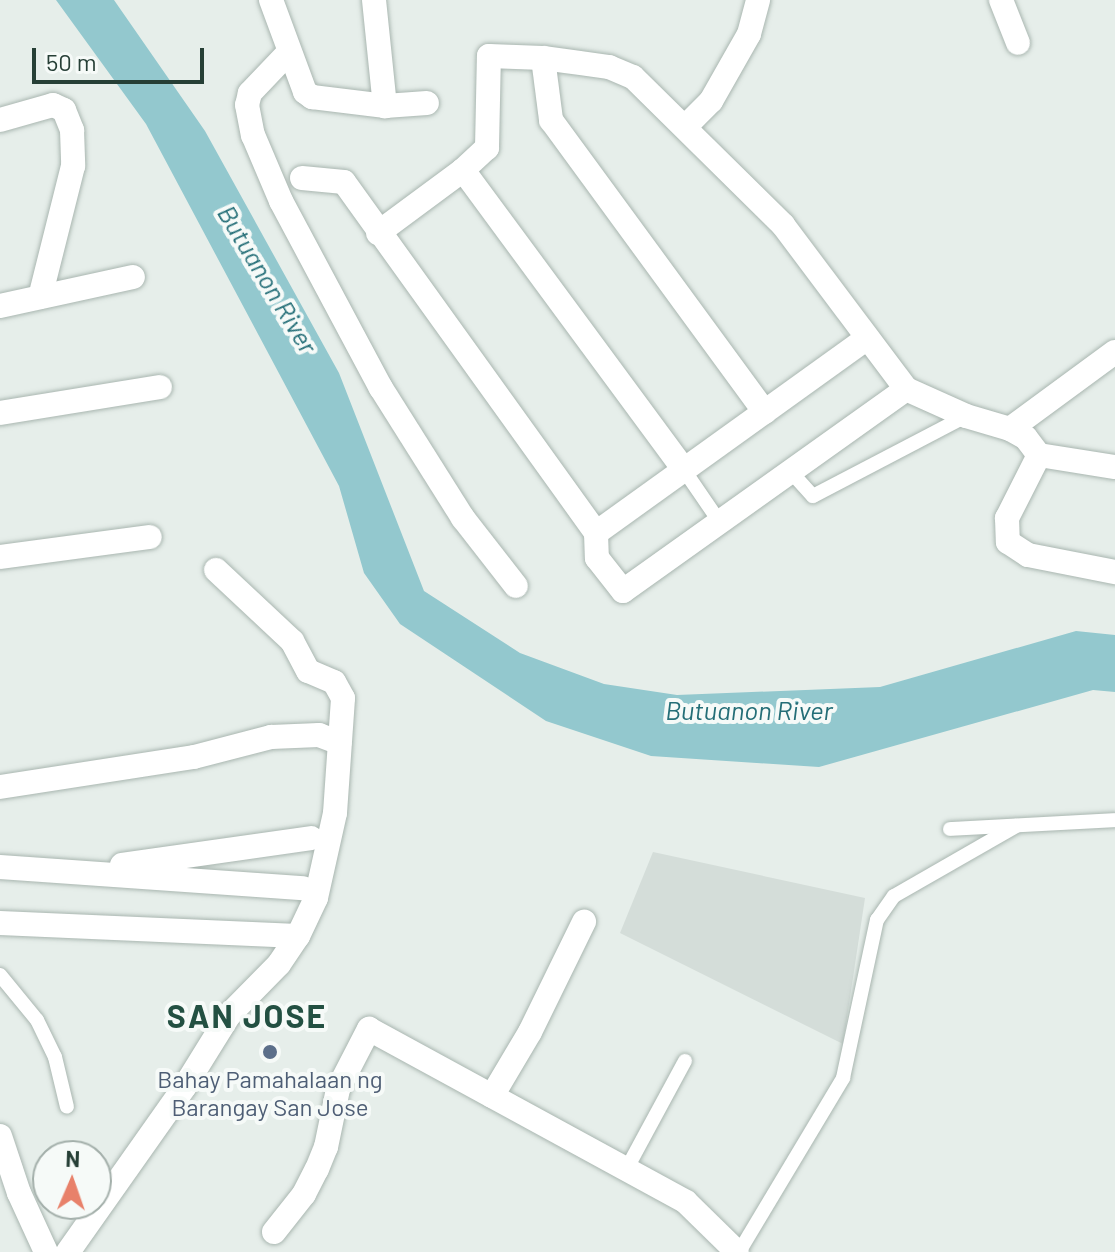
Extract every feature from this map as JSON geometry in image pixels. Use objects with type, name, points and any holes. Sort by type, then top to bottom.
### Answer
[{"type":"street","points":[[271,0],[305,92],[312,97],[385,106],[427,103]]},
{"type":"street","points":[[374,0],[385,106]]},
{"type":"street","points":[[1001,0],[1018,43]]},
{"type":"street","points":[[685,127],[711,101],[749,34],[750,3]]},
{"type":"street","points":[[289,52],[250,93],[247,105],[253,135],[281,201],[381,388],[463,518],[516,586]]},
{"type":"street","points":[[378,233],[463,170],[488,144],[489,56],[543,58],[609,67],[633,77],[783,225],[906,389],[966,416],[1010,429],[1026,438],[1039,455],[1115,467]]},
{"type":"street","points":[[543,58],[551,120],[765,412]]},
{"type":"street","points":[[0,120],[53,105],[64,110],[72,130],[73,166],[40,297]]},
{"type":"street","points":[[463,170],[684,470]]},
{"type":"street","points":[[302,178],[344,182],[596,533],[597,558],[623,591],[721,524],[906,389]]},
{"type":"street","points":[[0,306],[133,277]]},
{"type":"street","points":[[596,533],[867,338]]},
{"type":"street","points":[[1010,429],[1115,352]]},
{"type":"street","points":[[0,413],[160,387]]},
{"type":"street","points":[[1039,455],[1007,518],[1008,542],[1028,555],[1115,572]]},
{"type":"street","points":[[0,557],[150,537]]},
{"type":"street","points":[[68,1252],[185,1086],[229,1015],[279,964],[298,936],[316,898],[335,813],[343,698],[339,688],[334,682],[308,671],[292,641],[216,570]]},
{"type":"street","points":[[0,787],[194,757],[271,737],[319,735],[340,743]]},
{"type":"street","points":[[76,872],[311,838]]},
{"type":"street","points":[[257,885],[261,845]]},
{"type":"street","points":[[0,867],[303,888]]},
{"type":"street","points":[[492,1096],[530,1032],[584,922]]},
{"type":"street","points":[[0,923],[298,936]]},
{"type":"street","points":[[274,1232],[304,1194],[317,1169],[326,1147],[338,1089],[369,1029],[686,1202],[738,1252]]},
{"type":"street","points":[[0,1136],[19,1193],[46,1252]]},
{"type":"lane","points":[[792,473],[813,496],[966,416]]},
{"type":"lane","points":[[684,470],[721,524]]},
{"type":"lane","points":[[950,829],[1115,820]]},
{"type":"lane","points":[[738,1252],[843,1078],[877,920],[894,896],[1016,826]]},
{"type":"lane","points":[[0,975],[37,1020],[55,1057],[67,1107]]},
{"type":"lane","points":[[626,1170],[685,1061]]},
{"type":"shaded area","points":[[653,852],[865,898],[843,1044],[620,933]]},
{"type":"water","name":"Butuanon River","points":[[56,0],[114,0],[205,131],[339,373],[424,591],[520,653],[604,684],[677,695],[880,687],[1076,631],[1115,635],[1115,692],[1093,690],[819,767],[651,756],[546,721],[400,624],[364,573],[339,486],[146,124]]},
{"type":"place","name":"Bahay Pamahalaan ng Barangay San Jose","points":[[270,1052]]},
{"type":"district","name":"SAN JOSE","points":[[247,1015]]}]
